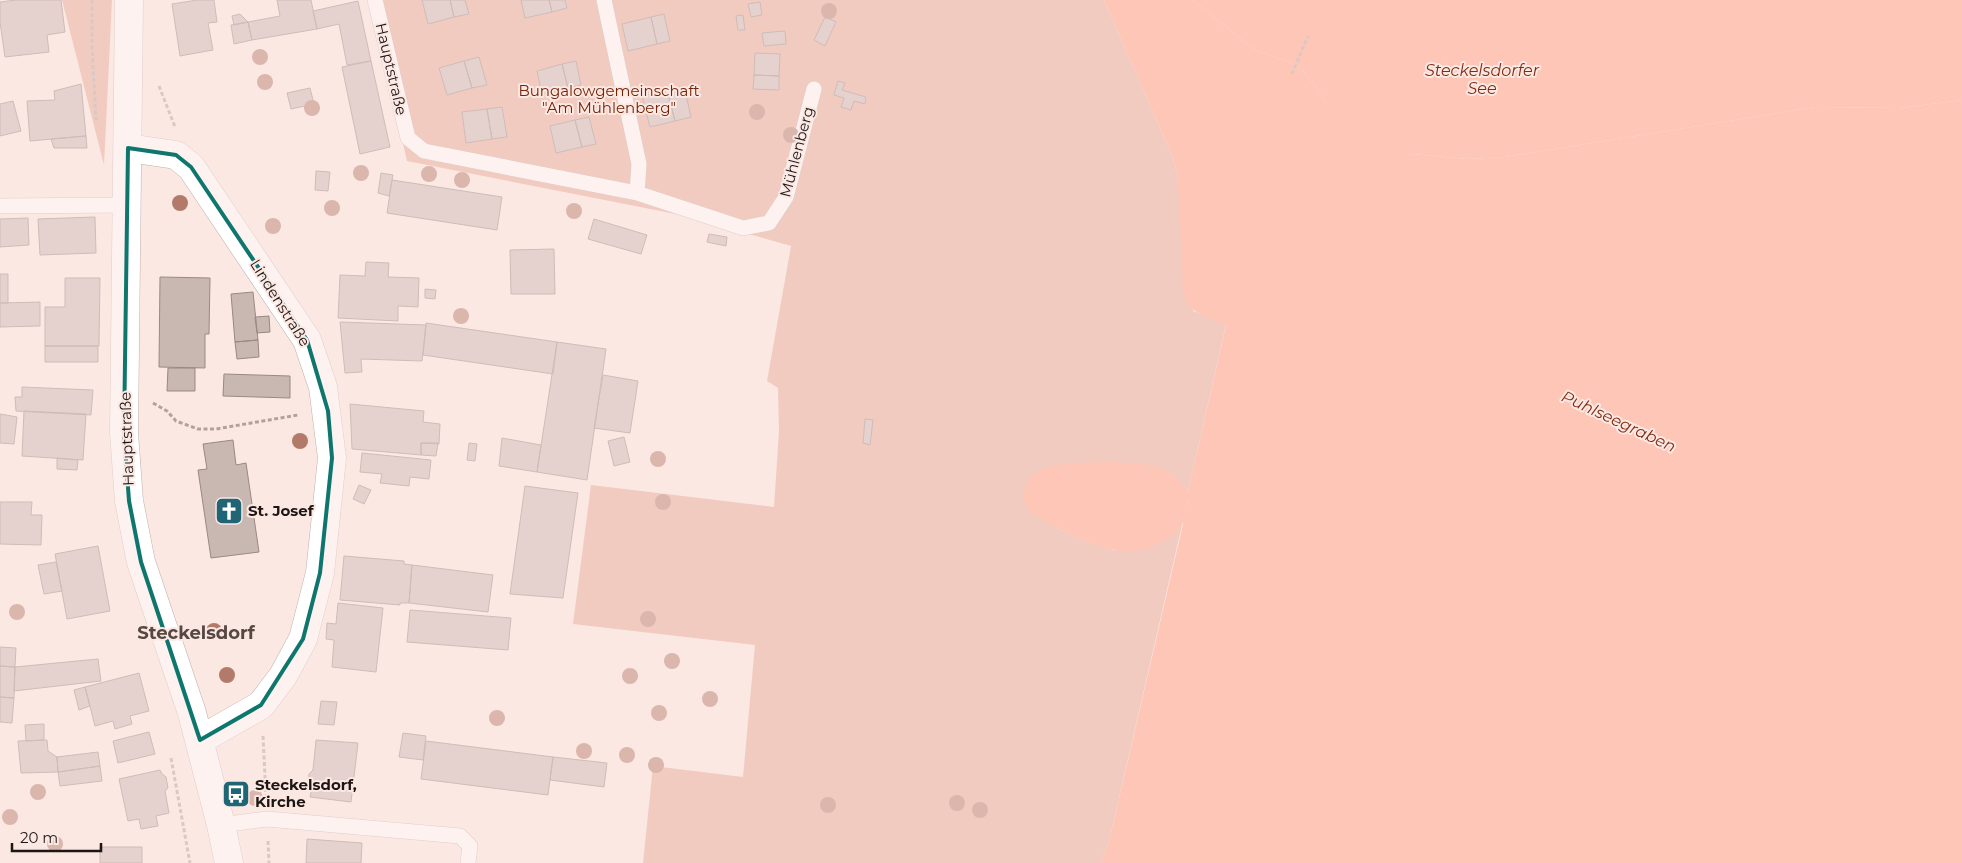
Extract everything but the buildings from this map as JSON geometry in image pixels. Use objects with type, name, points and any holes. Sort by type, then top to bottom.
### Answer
[{"type":"main road","name":"Hauptstraße","points":[[129,0],[128,205],[124,401],[129,501],[141,562],[200,740],[229,863]]},
{"type":"main road","name":"Lindenstraße","points":[[128,148],[176,155],[191,167],[307,340],[324,387],[328,411],[332,458],[320,573],[303,639],[284,676],[261,705],[200,740]]},
{"type":"lane","name":"Hauptstraße","points":[[375,0],[408,138]]},
{"type":"lane","points":[[604,0],[639,164],[637,193]]},
{"type":"lane","name":"Mühlenberg","points":[[408,138],[424,151],[637,193],[743,228],[769,223],[786,198],[814,89]]},
{"type":"lane","points":[[0,206],[128,205]]},
{"type":"lane","points":[[221,825],[267,819],[460,836],[470,846],[468,863]]},
{"type":"path","points":[[92,0],[92,48]]},
{"type":"path","points":[[1292,74],[1308,36]]},
{"type":"path","points":[[158,86],[191,167]]},
{"type":"path","points":[[124,401],[152,402],[176,421],[198,429],[216,430],[304,413],[328,411]]},
{"type":"path","points":[[261,705],[269,863]]},
{"type":"highlighted area","points":[[128,148],[176,155],[191,167],[307,340],[328,411],[332,458],[320,573],[303,639],[261,705],[200,740],[141,562],[129,501],[124,433]]},
{"type":"green space","points":[[62,0],[112,0],[104,165]]},
{"type":"green space","name":"Bungalowgemeinschaft \"Am Mühlenberg\"","points":[[371,0],[1104,0],[1173,158],[1178,178],[1193,311],[1226,324],[1188,492],[1174,476],[1029,509],[1057,528],[1089,542],[1114,550],[1170,536],[1182,525],[1110,837],[1101,863],[643,863],[653,766],[743,777],[755,645],[573,624],[591,485],[774,507],[779,431],[778,388],[767,381],[791,246],[686,216],[407,161]]},
{"type":"shaded area","points":[[1104,0],[1193,0],[1253,49],[1291,63],[1302,70],[1317,88],[1328,109],[1411,154],[1469,159],[1505,157],[1815,107],[1900,108],[1962,100],[1962,863],[1101,863],[1110,837],[1188,503],[1188,492],[1226,325],[1194,310],[1183,294],[1178,178],[1173,158]]},
{"type":"water","name":"Steckelsdorfer See","points":[[1193,0],[1962,0],[1962,100],[1900,108],[1815,107],[1505,157],[1469,159],[1411,154],[1391,148],[1328,109],[1317,88],[1302,70],[1291,63],[1253,49]]},
{"type":"water","points":[[1137,463],[1161,468],[1179,480],[1188,492],[1188,500],[1185,517],[1178,530],[1158,544],[1135,551],[1106,548],[1054,526],[1032,512],[1025,503],[1024,492],[1027,482],[1040,470],[1066,464]]},
{"type":"waterway","points":[[1250,330],[1257,310],[1268,253],[1328,109]]},
{"type":"waterway","points":[[1499,367],[1632,361],[1962,290]]},
{"type":"waterway","name":"Puhlseegraben","points":[[1257,310],[1374,364],[1499,367],[1532,397],[1834,536],[1962,603]]},
{"type":"waterway","points":[[1109,863],[1180,592],[1223,480],[1240,402]]},
{"type":"place","name":"St. Josef","points":[[229,511]]},
{"type":"place","name":"Steckelsdorf, Kirche","points":[[236,794]]},
{"type":"district","name":"Steckelsdorf","points":[[196,633]]}]
